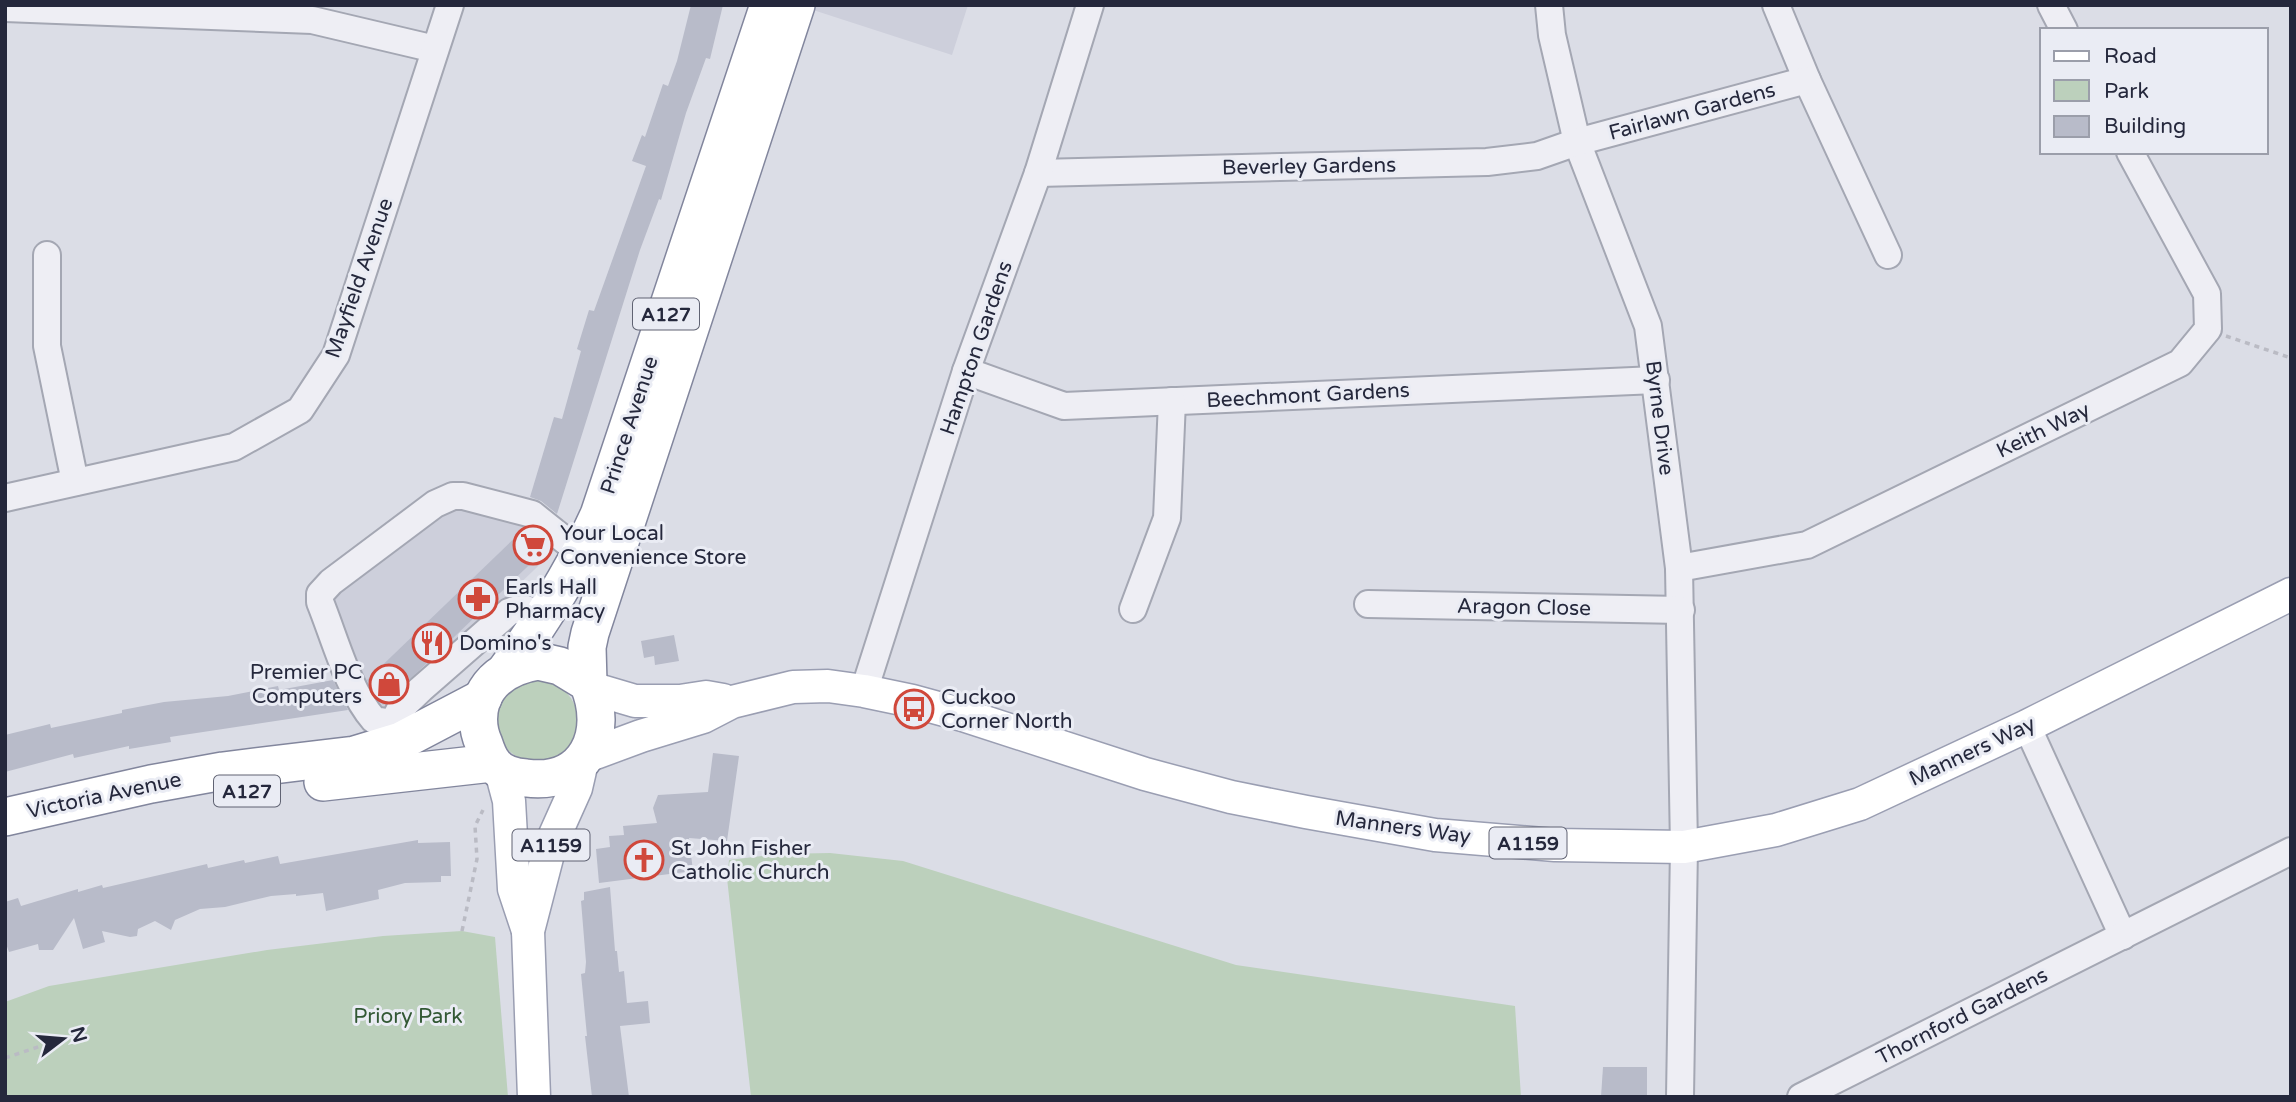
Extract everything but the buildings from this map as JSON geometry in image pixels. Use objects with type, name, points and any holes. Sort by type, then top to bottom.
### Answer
[{"type":"highway","name":"Prince Avenue","points":[[508,669],[545,616],[582,554],[599,515],[769,5]]},
{"type":"highway","name":"Prince Avenue","points":[[589,685],[587,647],[590,633],[796,5]]},
{"type":"highway","points":[[538,661],[552,663],[589,685],[595,735],[584,759],[575,768],[550,778],[517,777],[496,767],[479,733],[479,710],[482,698],[508,669],[538,661]]},
{"type":"highway","name":"Victoria Avenue","points":[[5,817],[151,784],[223,771],[355,755],[397,732],[482,698]]},
{"type":"highway","name":"Victoria Avenue","points":[[5,841],[165,803],[259,789],[496,767]]},
{"type":"main road","name":"Manners Way","points":[[584,759],[641,736],[704,718],[732,702],[793,687],[828,687],[863,691],[963,715],[1145,774],[1231,797],[1306,812],[1435,835],[1555,845],[1684,847],[1776,830],[1860,804],[2027,726],[2291,594]]},
{"type":"main road","name":"Manners Way","points":[[589,685],[635,701],[680,701],[706,697],[732,702]]},
{"type":"main road","name":"A1159","points":[[534,1097],[528,930],[550,846],[576,788],[584,759]]},
{"type":"main road","name":"A1159","points":[[496,767],[509,801],[514,889],[528,930]]},
{"type":"street","name":"Mayfield Avenue","points":[[5,498],[234,447],[300,410],[336,355],[450,5]]},
{"type":"street","name":"Hampton Gardens","points":[[863,691],[966,371],[1038,173],[1090,5]]},
{"type":"street","name":"Byrne Drive","points":[[1549,5],[1552,35],[1577,142],[1648,326],[1679,568],[1684,847]]},
{"type":"street","points":[[1776,5],[1807,80],[1888,255]]},
{"type":"street","points":[[2051,5],[2063,28]]},
{"type":"street","points":[[5,8],[312,20],[435,49]]},
{"type":"street","name":"Fairlawn Gardens","points":[[1577,142],[1807,80]]},
{"type":"street","name":"Beverley Gardens","points":[[1038,173],[1486,162],[1537,156],[1577,142]]},
{"type":"street","points":[[2131,154],[2207,294],[2208,329]]},
{"type":"street","points":[[47,255],[47,346],[75,482]]},
{"type":"street","name":"Keith Way","points":[[1679,568],[1807,545],[2180,363],[2208,329]]},
{"type":"street","name":"Beechmont Gardens","points":[[966,371],[1064,406],[1656,380]]},
{"type":"street","points":[[1133,609],[1167,518],[1172,401]]},
{"type":"street","points":[[545,616],[517,608],[509,612],[400,709],[397,732],[373,720],[364,709],[320,602],[320,594],[331,582],[435,504],[453,496],[463,496],[532,514],[582,554]]},
{"type":"street","name":"Aragon Close","points":[[1368,604],[1681,610]]},
{"type":"street","points":[[2027,726],[2123,936]]},
{"type":"street","points":[[1680,1097],[1684,847]]},
{"type":"street","name":"Thornford Gardens","points":[[1801,1097],[2291,851]]},
{"type":"path","points":[[2208,329],[2291,358]]},
{"type":"path","points":[[462,931],[477,859],[475,826],[496,767]]},
{"type":"path","points":[[5,1058],[53,1042]]},
{"type":"shaded area","points":[[808,5],[968,5],[952,55],[807,8]]},
{"type":"shaded area","points":[[453,506],[529,516],[559,546],[383,715],[374,715],[329,598]]},
{"type":"green space","points":[[537,680],[553,684],[566,692],[574,705],[578,721],[574,737],[566,750],[553,758],[537,762],[521,758],[508,750],[500,737],[496,721],[500,705],[508,692],[521,684]]},
{"type":"green space","points":[[830,853],[903,861],[1236,965],[1515,1006],[1521,1097],[751,1097],[727,878],[729,860],[779,854]]},
{"type":"green space","name":"Priory Park","points":[[462,931],[495,937],[508,1097],[5,1097],[5,1002],[49,986],[267,950],[383,936]]},
{"type":"place","name":"Your Local Convenience Store","points":[[533,545]]},
{"type":"place","name":"Earls Hall Pharmacy","points":[[478,599]]},
{"type":"place","name":"Domino's","points":[[432,643]]},
{"type":"place","name":"Premier PC Computers","points":[[389,684]]},
{"type":"place","name":"Cuckoo Corner North","points":[[914,709]]},
{"type":"place","name":"St John Fisher Catholic Church","points":[[644,860]]}]
